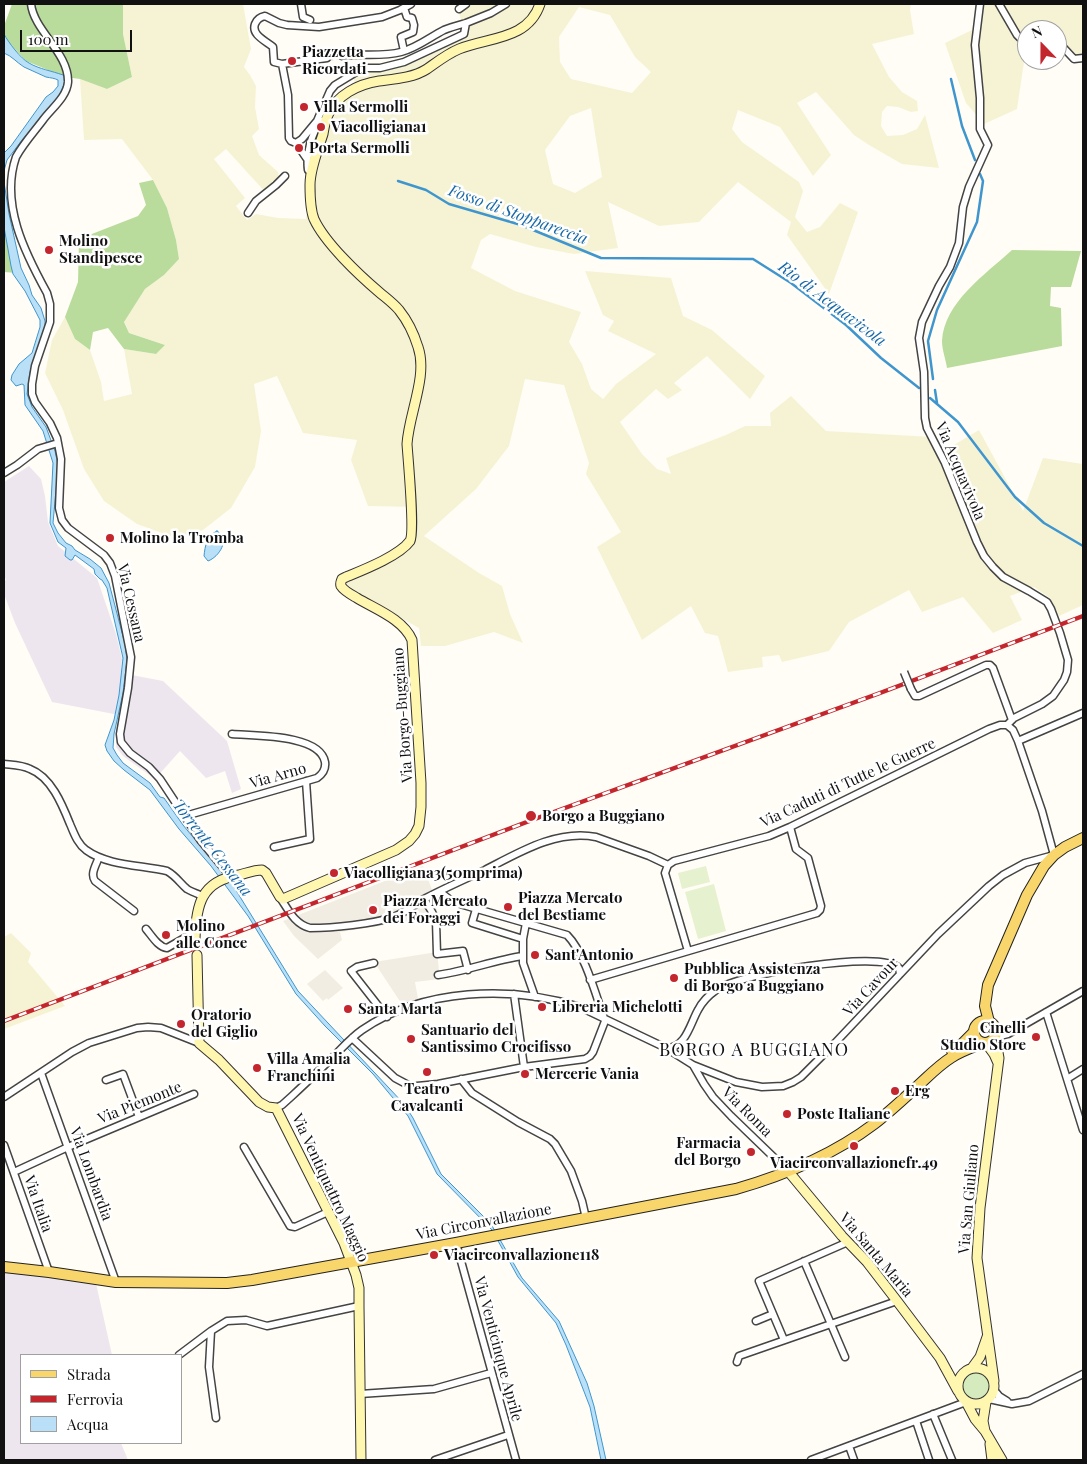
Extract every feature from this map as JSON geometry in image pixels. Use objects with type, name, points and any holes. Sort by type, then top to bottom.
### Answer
[{"type":"main road","points":[[984,1043],[976,1038],[986,1028],[981,997],[1027,896],[1044,866],[1054,855],[1083,838]]},
{"type":"main road","name":"Via Circonvallazione","points":[[4,1267],[116,1282],[227,1283],[456,1243],[736,1189],[762,1181],[823,1156],[858,1136],[911,1093],[940,1060],[986,1028],[990,1042],[951,1057],[934,1069]]},
{"type":"street","name":"Via Cessana","points":[[31,4],[35,19],[55,48],[65,68],[68,80],[67,89],[61,98],[19,152],[12,170],[8,191],[18,237],[47,294],[50,304],[50,322],[35,366],[32,390],[35,402],[53,428],[58,443],[62,520],[68,528],[108,559],[118,589],[131,657],[120,734],[121,742],[130,754],[153,772],[202,841],[230,876]]},
{"type":"street","points":[[301,4],[303,17],[310,20]]},
{"type":"street","points":[[327,58],[282,66],[274,62],[273,47],[258,36],[254,27],[258,19],[265,16],[287,25],[319,27],[382,16],[411,4]]},
{"type":"street","points":[[459,9],[466,4]]},
{"type":"street","points":[[342,56],[387,54],[404,51],[445,30],[491,14],[506,4]]},
{"type":"street","points":[[296,143],[310,134],[336,102],[349,92],[363,85],[415,75],[458,49],[508,35],[522,28],[533,19],[540,4]]},
{"type":"street","name":"Via Acquavivola","points":[[980,4],[975,45],[980,98],[980,129],[988,145],[969,187],[963,207],[959,243],[950,267],[922,322],[919,338],[924,372],[926,428],[949,470],[976,542],[984,556],[1003,577],[1047,602],[1060,633],[1068,660],[1064,680],[1053,696],[1009,722]]},
{"type":"street","points":[[999,4],[1017,35]]},
{"type":"street","points":[[404,8],[407,17],[412,18],[414,30],[401,37],[404,51]]},
{"type":"street","points":[[326,116],[312,172],[308,170],[307,159],[310,134],[330,91],[335,86],[363,68],[391,66],[425,53],[464,34],[466,23]]},
{"type":"street","points":[[1067,51],[1074,59],[1083,58]]},
{"type":"street","points":[[282,66],[288,95],[289,138],[296,143],[307,159]]},
{"type":"street","name":"Via Borgo-Buggiano","points":[[282,899],[396,850],[410,841],[419,826],[421,807],[412,640],[401,625],[350,594],[340,584],[342,579],[394,554],[407,544],[412,537],[407,444],[421,360],[416,341],[400,311],[337,251],[317,224],[312,211],[310,185],[312,172]]},
{"type":"street","points":[[248,213],[256,201],[285,176]]},
{"type":"street","points":[[4,473],[38,449],[58,443]]},
{"type":"street","points":[[904,672],[915,696],[919,696],[986,665],[990,665],[993,668],[1009,722],[1018,741],[1042,811],[1054,855]]},
{"type":"street","points":[[1018,741],[1083,713]]},
{"type":"street","name":"Via Caduti di Tutte le Guerre","points":[[668,865],[674,861],[769,836],[989,729],[1009,722]]},
{"type":"street","name":"Via Arno","points":[[185,816],[317,778],[323,774],[326,766],[325,759],[318,750],[308,743],[296,740],[232,734]]},
{"type":"street","points":[[4,764],[33,769],[46,780],[64,809],[77,841],[85,849],[99,857],[167,871],[174,875],[186,888],[195,894],[204,896]]},
{"type":"street","points":[[274,847],[310,839],[306,781]]},
{"type":"street","points":[[590,980],[817,913],[821,906],[808,858],[796,849],[790,827]]},
{"type":"street","points":[[146,929],[163,948],[195,936],[196,919],[204,896],[211,886],[217,881],[230,876],[262,870],[299,924],[310,928],[392,918],[424,899],[538,844],[587,835],[649,856],[668,865],[665,873],[688,951]]},
{"type":"street","name":"Via Cavour","points":[[276,1108],[282,1105],[352,1038],[363,1030],[387,1017],[419,1004],[440,999],[475,995],[514,994],[566,1003],[666,1048],[693,1065],[736,1082],[762,1087],[776,1087],[793,1082],[801,1077],[835,1043],[938,934],[988,886],[1025,863],[1054,855]]},
{"type":"street","points":[[99,857],[93,878],[134,911]]},
{"type":"street","points":[[352,1038],[395,1078],[410,1086],[438,1084],[524,1067],[587,1058],[593,1052],[605,1021],[577,948],[567,936],[453,902],[436,893]]},
{"type":"street","points":[[424,899],[436,922],[437,954],[463,951],[468,970]]},
{"type":"street","points":[[476,909],[472,924],[523,939]]},
{"type":"street","points":[[526,923],[523,939],[523,963],[535,997]]},
{"type":"street","points":[[197,955],[199,1043]]},
{"type":"street","points":[[438,975],[468,970],[499,960],[523,956]]},
{"type":"street","points":[[666,1048],[674,1047],[686,1036],[693,1018],[704,1000],[714,991],[730,982],[806,966],[855,962],[892,963],[899,968],[900,974]]},
{"type":"street","points":[[374,963],[357,967],[350,972],[387,1017]]},
{"type":"street","points":[[986,1028],[1005,1035],[1083,991]]},
{"type":"street","points":[[514,994],[524,1067]]},
{"type":"street","points":[[1046,1012],[1083,1130]]},
{"type":"street","points":[[4,1097],[72,1052],[89,1043],[137,1028],[148,1027],[161,1028],[199,1043],[219,1060],[259,1102],[268,1107],[276,1108]]},
{"type":"street","name":"Via San Giuliano","points":[[986,1028],[999,1051],[980,1208],[976,1258],[994,1386]]},
{"type":"street","points":[[984,1043],[994,1054],[998,1063]]},
{"type":"street","name":"Via Roma","points":[[693,1065],[713,1097],[788,1171]]},
{"type":"street","points":[[1067,1079],[1083,1068]]},
{"type":"street","name":"Via Lombardia","points":[[41,1073],[116,1282]]},
{"type":"street","points":[[106,1080],[123,1074],[139,1117]]},
{"type":"street","points":[[461,1079],[472,1093],[518,1122],[550,1139],[555,1144],[571,1171],[585,1214]]},
{"type":"street","name":"Via Piemonte","points":[[14,1172],[68,1146],[194,1094]]},
{"type":"street","name":"Via Ventiquattro Maggio","points":[[276,1108],[344,1243],[359,1288],[361,1460]]},
{"type":"street","name":"Via Italia","points":[[4,1145],[49,1272]]},
{"type":"street","points":[[244,1147],[290,1226],[295,1227],[328,1212]]},
{"type":"street","name":"Via Santa Maria","points":[[788,1171],[867,1262],[940,1358]]},
{"type":"street","points":[[784,1340],[759,1281],[848,1242]]},
{"type":"street","name":"Via Venticinque Aprile","points":[[456,1243],[516,1460]]},
{"type":"street","points":[[804,1262],[845,1357]]},
{"type":"street","points":[[737,1362],[739,1356],[897,1301]]},
{"type":"street","points":[[180,1354],[227,1321],[246,1320],[267,1326],[359,1306]]},
{"type":"street","points":[[756,1322],[773,1314]]},
{"type":"street","points":[[211,1331],[209,1367],[216,1418]]},
{"type":"street","points":[[958,1391],[958,1382],[982,1354],[987,1337]]},
{"type":"street","points":[[940,1358],[949,1368],[968,1371],[985,1370],[991,1376],[1001,1398],[1012,1404]]},
{"type":"street","points":[[940,1358],[961,1397],[1002,1460]]},
{"type":"street","points":[[360,1394],[434,1389],[491,1373]]},
{"type":"street","points":[[814,1460],[966,1402],[976,1405],[987,1400],[1012,1404],[1029,1401],[1083,1374]]},
{"type":"street","points":[[992,1460],[983,1417],[987,1400],[994,1386]]},
{"type":"street","points":[[933,1414],[952,1460]]},
{"type":"street","points":[[916,1421],[929,1460]]},
{"type":"street","points":[[436,1460],[508,1435]]},
{"type":"street","points":[[850,1446],[854,1460]]},
{"type":"shaded area","points":[[123,4],[243,4],[251,49],[244,67],[256,86],[255,107],[259,129],[252,136],[259,155],[278,172],[280,185],[267,194],[226,149],[214,159],[245,198],[236,206],[247,220],[256,214],[278,218],[306,219],[327,130],[333,113],[358,90],[353,77],[366,71],[400,66],[466,35],[459,13],[469,4],[911,4],[910,10],[914,34],[872,44],[889,77],[902,92],[917,101],[918,111],[911,112],[898,107],[887,106],[882,112],[881,126],[887,136],[903,135],[917,129],[925,115],[939,168],[902,164],[869,145],[854,135],[816,92],[797,103],[831,155],[813,176],[780,127],[738,110],[732,129],[742,142],[799,182],[803,191],[795,217],[807,232],[820,227],[840,203],[858,212],[829,294],[787,235],[791,222],[738,182],[699,222],[659,226],[608,202],[618,248],[574,254],[536,247],[490,234],[481,240],[471,268],[515,291],[581,312],[569,342],[582,364],[591,389],[603,399],[616,384],[656,354],[608,331],[614,321],[603,315],[585,271],[671,278],[683,316],[712,330],[765,376],[750,399],[707,356],[674,383],[682,390],[668,399],[656,389],[620,422],[642,454],[657,469],[671,474],[666,458],[745,426],[771,426],[770,413],[791,396],[826,431],[932,437],[942,452],[979,430],[1023,511],[1043,458],[1083,464],[1083,605],[1059,616],[1050,598],[1034,587],[1010,596],[1022,620],[993,633],[963,597],[922,612],[909,590],[849,622],[829,651],[782,662],[779,655],[762,657],[763,667],[728,672],[718,636],[705,633],[691,606],[642,640],[597,547],[621,532],[586,474],[589,463],[564,385],[525,379],[509,446],[476,489],[424,536],[502,586],[510,614],[523,643],[494,632],[445,646],[421,646],[419,628],[349,589],[345,583],[410,549],[415,540],[416,507],[368,506],[351,460],[357,440],[303,433],[277,376],[254,384],[261,431],[255,467],[231,508],[203,530],[176,538],[137,524],[104,501],[84,469],[63,410],[45,373],[52,340],[65,317],[75,339],[90,350],[101,382],[104,401],[132,394],[124,349],[156,354],[165,345],[129,333],[124,321],[145,289],[164,275],[179,259],[167,208],[153,180],[122,139],[84,140],[80,79],[107,89],[132,77],[123,34]],"holes":[[[579,7],[610,15],[635,57],[651,72],[632,93],[571,79],[560,62],[559,37]],[[591,108],[602,177],[575,193],[553,184],[545,150],[570,116]]]},
{"type":"shaded area","points":[[976,4],[1083,4],[1083,54],[1067,56],[1067,20],[1017,20],[1017,70],[1023,70],[1017,109],[984,124],[966,103],[945,43],[974,29]]},
{"type":"shaded area","points":[[29,466],[41,479],[48,522],[58,546],[97,578],[116,634],[122,659],[121,673],[163,681],[227,741],[241,789],[232,793],[225,771],[206,778],[180,751],[155,779],[123,756],[116,747],[119,715],[52,702],[15,623],[4,594],[4,581],[6,580],[4,575],[4,482]]},
{"type":"shaded area","name":"Piazza Mercato dei Foraggi","points":[[423,866],[437,903],[436,917],[340,932],[342,940],[318,959],[294,936],[283,921]]},
{"type":"shaded area","points":[[11,933],[31,953],[28,962],[65,1006],[4,1029],[4,937]]},
{"type":"shaded area","points":[[437,952],[440,979],[415,982],[419,1004],[405,1009],[374,962]]},
{"type":"shaded area","points":[[325,970],[343,988],[328,1000],[327,998],[323,1001],[307,984]]},
{"type":"shaded area","points":[[4,1270],[95,1279],[112,1354],[20,1354],[20,1444],[121,1444],[128,1460],[4,1460]]},
{"type":"green space","points":[[12,4],[123,4],[123,34],[132,77],[107,89],[80,79],[65,77],[26,61],[10,44],[4,34],[4,26]]},
{"type":"green space","points":[[153,180],[167,208],[179,259],[164,275],[145,289],[124,322],[129,333],[165,345],[156,354],[124,349],[108,328],[93,332],[90,350],[75,339],[65,317],[78,282],[79,239],[138,216],[146,205],[139,183]]},
{"type":"green space","points":[[4,203],[17,273],[4,272]]},
{"type":"green space","points":[[1012,250],[1081,251],[1071,287],[1051,287],[1050,306],[1061,308],[1062,346],[947,368],[942,341],[950,314],[968,290]]},
{"type":"green space","points":[[706,866],[710,882],[682,889],[678,873]]},
{"type":"green space","points":[[714,884],[726,931],[698,939],[685,892]]},
{"type":"green space","points":[[976,1372],[986,1376],[990,1386],[986,1396],[976,1400],[966,1396],[962,1386],[966,1376]]},
{"type":"water","points":[[4,34],[15,50],[26,61],[37,67],[63,75],[65,82],[59,96],[7,160],[4,171],[4,153],[46,97],[58,86],[58,80],[24,67],[4,53]]},
{"type":"water","points":[[4,182],[21,268],[32,295],[41,308],[45,321],[45,327],[30,372],[27,394],[32,407],[46,427],[58,465],[53,523],[66,543],[101,568],[109,583],[125,644],[127,660],[113,748],[123,763],[150,783],[160,797],[164,798],[183,825],[234,887],[298,991],[404,1104],[441,1174],[491,1224],[522,1278],[559,1321],[587,1383],[606,1460],[601,1460],[590,1407],[556,1323],[518,1277],[492,1230],[437,1174],[408,1116],[373,1074],[296,994],[248,916],[150,790],[114,761],[107,751],[105,745],[114,720],[123,658],[107,588],[95,574],[94,569],[75,555],[72,560],[65,556],[66,548],[58,542],[50,523],[53,463],[43,431],[25,405],[24,385],[16,386],[11,380],[19,364],[32,353],[40,327],[40,320],[25,291],[13,274],[4,227]]},
{"type":"water","points":[[217,531],[223,538],[222,548],[216,556],[208,561],[204,556],[206,545],[211,535]]},
{"type":"waterway","points":[[951,79],[962,126],[975,160]]},
{"type":"waterway","points":[[933,379],[928,341],[937,310],[977,222],[983,181],[980,174]]},
{"type":"waterway","name":"Fosso di Stoppareccia","points":[[398,181],[426,190],[449,204],[521,225],[601,258],[753,259],[791,283],[846,325],[881,358],[919,388]]},
{"type":"waterway","points":[[935,390],[937,403]]},
{"type":"waterway","name":"Rio di Acquavivola","points":[[930,398],[958,422],[1015,497],[1044,523],[1083,546]]},
{"type":"tunnel","points":[[327,58],[342,56]]},
{"type":"tunnel","points":[[195,939],[197,955]]},
{"type":"railway","points":[[4,1021],[532,820],[880,693],[1083,616]]},
{"type":"place","name":"Piazzetta Ricordati","points":[[292,61]]},
{"type":"place","name":"Villa Sermolli","points":[[304,107]]},
{"type":"place","name":"Viacolligiana1","points":[[321,127]]},
{"type":"place","name":"Porta Sermolli","points":[[299,148]]},
{"type":"place","name":"Molino Standipesce","points":[[49,250]]},
{"type":"place","name":"Molino la Tromba","points":[[110,538]]},
{"type":"place","name":"Borgo a Buggiano","points":[[531,816]]},
{"type":"place","name":"Viacolligiana3(50mprima)","points":[[334,873]]},
{"type":"place","name":"Piazza Mercato del Bestiame","points":[[508,907]]},
{"type":"place","name":"Piazza Mercato dei Foraggi","points":[[373,910]]},
{"type":"place","name":"Molino alle Conce","points":[[166,935]]},
{"type":"place","name":"Sant'Antonio","points":[[535,955]]},
{"type":"place","name":"Pubblica Assistenza di Borgo a Buggiano","points":[[674,978]]},
{"type":"place","name":"Libreria Michelotti","points":[[542,1007]]},
{"type":"place","name":"Santa Marta","points":[[348,1009]]},
{"type":"place","name":"Oratorio del Giglio","points":[[181,1024]]},
{"type":"place","name":"Cinelli Studio Store","points":[[1036,1037]]},
{"type":"place","name":"Santuario del Santissimo Crocifisso","points":[[411,1039]]},
{"type":"place","name":"Villa Amalia Franchini","points":[[257,1068]]},
{"type":"place","name":"Teatro Cavalcanti","points":[[427,1072]]},
{"type":"place","name":"Mercerie Vania","points":[[525,1074]]},
{"type":"place","name":"Erg","points":[[895,1091]]},
{"type":"place","name":"Poste Italiane","points":[[787,1114]]},
{"type":"place","name":"Viacirconvallazionefr.49","points":[[854,1146]]},
{"type":"place","name":"Farmacia del Borgo","points":[[751,1152]]},
{"type":"place","name":"Viacirconvallazione118","points":[[434,1255]]},
{"type":"district","name":"BORGO A BUGGIANO","points":[[754,1050]]},
{"type":"water label","name":"Torrente Cessana","points":[[212,848]]}]
